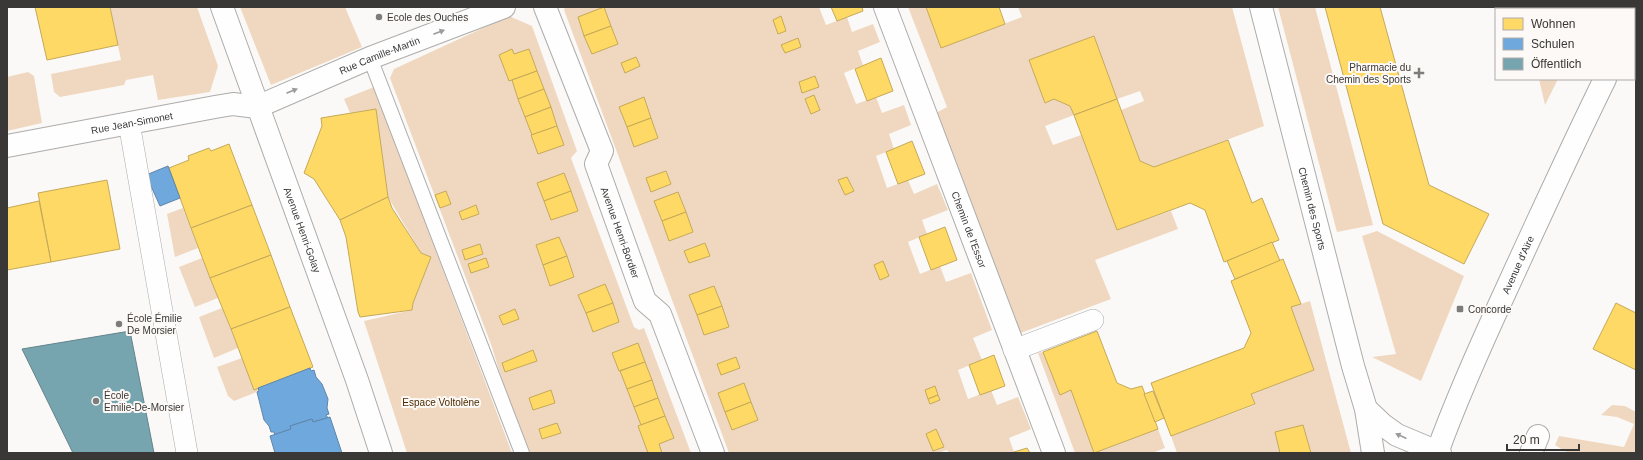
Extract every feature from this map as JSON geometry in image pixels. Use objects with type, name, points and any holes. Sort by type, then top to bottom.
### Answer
[{"type":"street","name":"Avenue Henri-Golay","points":[[222,7],[357,380],[381,453]]},
{"type":"street","name":"Rue Camille-Martin","points":[[257,107],[370,58],[504,7]]},
{"type":"street","name":"Avenue Henri-Bordier","points":[[545,7],[602,151],[596,164],[645,301],[660,314],[713,453]]},
{"type":"street","name":"Chemin de l'Essor","points":[[886,7],[1054,453]]},
{"type":"street","name":"Chemin des Sports","points":[[1260,7],[1353,366],[1366,409],[1373,453]]},
{"type":"street","name":"Avenue d'Aïre","points":[[1438,453],[1451,413],[1490,325],[1563,165],[1605,80]]},
{"type":"street","name":"Rue Jean-Simonet","points":[[7,146],[233,104],[257,107]]},
{"type":"street","points":[[129,123],[187,453]]},
{"type":"street","points":[[1014,350],[1093,320]]},
{"type":"street","name":"Chemin des Sports","points":[[1366,409],[1383,425],[1397,435],[1438,453]]},
{"type":"lane","points":[[370,58],[522,453]]},
{"type":"green space","points":[[110,7],[197,7],[218,66],[210,92],[158,100],[153,75],[126,80],[124,85],[60,97],[54,92],[51,74],[121,60]]},
{"type":"green space","points":[[240,7],[345,7],[362,47],[271,85]]},
{"type":"green space","points":[[565,7],[819,7],[826,25],[847,17],[852,32],[873,24],[880,42],[858,51],[863,65],[844,73],[856,104],[876,97],[882,113],[904,105],[911,125],[889,134],[894,149],[876,156],[887,188],[908,180],[914,194],[937,184],[948,210],[922,220],[927,234],[908,242],[920,274],[940,266],[946,282],[971,273],[992,330],[973,338],[982,360],[958,370],[968,399],[991,390],[997,405],[1018,397],[1031,429],[1009,438],[1014,452],[949,453],[947,450],[938,453],[729,453],[564,10]]},
{"type":"green space","points":[[908,7],[926,7],[941,48],[1022,17],[1018,7],[1232,7],[1264,126],[1154,167],[1140,161],[1121,110],[1144,101],[1140,91],[1117,99],[1094,36],[1029,60],[1045,103],[1054,99],[1070,106],[1074,115],[1045,126],[1053,145],[1081,135],[1117,230],[1171,211],[1178,229],[1095,260],[1111,299],[1018,334],[934,114],[947,107]]},
{"type":"green space","points":[[1278,7],[1315,7],[1373,225],[1337,232]]},
{"type":"green space","points":[[509,16],[532,26],[577,151],[571,158],[634,327],[639,330],[644,328],[691,453],[530,453],[501,377],[492,347],[390,78],[394,69]]},
{"type":"green space","points":[[28,72],[34,76],[42,123],[7,131],[7,77]]},
{"type":"green space","points":[[1539,80],[1558,80],[1545,105]]},
{"type":"green space","name":"Espace Voltolène","points":[[374,87],[512,453],[407,453],[364,321],[412,310],[413,303],[431,257],[421,253],[388,197],[376,109],[350,113],[344,99]]},
{"type":"green space","points":[[183,208],[198,248],[175,257],[167,214]]},
{"type":"green space","points":[[1377,231],[1464,276],[1421,381],[1372,357],[1396,354],[1362,236]]},
{"type":"green space","points":[[202,258],[218,298],[195,307],[179,267]]},
{"type":"green space","points":[[1310,301],[1351,453],[1177,453],[1171,436],[1255,405],[1251,394],[1314,370],[1291,307]]},
{"type":"green space","points":[[222,308],[238,348],[214,358],[199,317]]},
{"type":"green space","points":[[1043,352],[1060,394],[1071,390],[1094,453],[1075,453],[1038,353]]},
{"type":"green space","points":[[242,358],[254,390],[258,388],[259,391],[234,401],[228,396],[217,367]]},
{"type":"green space","points":[[1612,405],[1625,406],[1636,412],[1636,453],[1568,453],[1555,445],[1559,436],[1624,447],[1634,424],[1617,417],[1601,415]]},
{"type":"green space","points":[[1158,429],[1165,448],[1152,453],[1094,453]]},
{"type":"building: Wohnen","points":[[35,7],[110,7],[118,45],[47,60]]},
{"type":"building: Wohnen","points":[[604,7],[611,26],[584,36],[578,17]]},
{"type":"building: Wohnen","points":[[831,7],[862,7],[863,11],[837,21]]},
{"type":"building: Wohnen","points":[[926,7],[999,7],[1005,24],[941,48]]},
{"type":"building: Wohnen","points":[[1325,7],[1380,7],[1429,185],[1489,214],[1464,264],[1383,224]]},
{"type":"building: Wohnen","points":[[781,16],[786,31],[778,34],[773,20]]},
{"type":"building: Wohnen","points":[[611,26],[618,44],[592,54],[584,36]]},
{"type":"building: Wohnen","points":[[1094,36],[1117,99],[1074,115],[1070,106],[1054,99],[1045,103],[1029,60]]},
{"type":"building: Wohnen","points":[[798,38],[801,47],[785,53],[781,45]]},
{"type":"building: Wohnen","points":[[512,49],[514,54],[529,49],[537,71],[509,81],[499,55]]},
{"type":"building: Wohnen","points":[[636,57],[640,66],[625,73],[621,63]]},
{"type":"building: Wohnen","points":[[881,58],[893,91],[867,101],[855,69]]},
{"type":"building: Wohnen","points":[[537,71],[544,89],[518,99],[512,80]]},
{"type":"building: Wohnen","points":[[815,76],[819,87],[802,93],[799,82]]},
{"type":"building: Wohnen","points":[[544,89],[551,107],[525,117],[518,99]]},
{"type":"building: Wohnen","points":[[814,95],[820,110],[811,114],[805,99]]},
{"type":"building: Wohnen","points":[[644,97],[651,118],[627,127],[619,107]]},
{"type":"building: Wohnen","points":[[1117,99],[1140,161],[1154,167],[1228,140],[1252,203],[1262,198],[1279,240],[1224,262],[1205,210],[1190,203],[1117,230],[1074,115]]},
{"type":"building: Wohnen","points":[[551,107],[557,126],[532,135],[525,117]]},
{"type":"building: Wohnen","points":[[376,109],[388,197],[340,220],[314,179],[304,173],[322,126],[321,118]]},
{"type":"building: Wohnen","points":[[651,118],[658,138],[634,147],[627,127]]},
{"type":"building: Wohnen","points":[[557,126],[564,145],[538,154],[531,135]]},
{"type":"building: Wohnen","points":[[912,141],[925,174],[898,184],[886,152]]},
{"type":"building: Wohnen","points":[[229,144],[252,205],[191,228],[169,168],[189,160],[188,156],[209,148],[211,151]]},
{"type":"building: Wohnen","points":[[666,171],[671,184],[651,192],[646,178]]},
{"type":"building: Wohnen","points":[[564,173],[571,191],[544,201],[537,183]]},
{"type":"building: Wohnen","points":[[847,177],[854,191],[845,195],[838,180]]},
{"type":"building: Wohnen","points":[[107,180],[120,249],[51,262],[38,193]]},
{"type":"building: Wohnen","points":[[446,191],[451,204],[440,208],[435,195]]},
{"type":"building: Wohnen","points":[[571,191],[578,211],[551,220],[544,201]]},
{"type":"building: Wohnen","points":[[678,192],[686,212],[662,221],[654,201]]},
{"type":"building: Wohnen","points":[[388,197],[392,208],[421,253],[431,257],[413,303],[412,310],[360,317],[346,237],[340,220]]},
{"type":"building: Wohnen","points":[[39,201],[51,262],[7,270],[7,208]]},
{"type":"building: Wohnen","points":[[252,205],[271,255],[210,278],[191,228]]},
{"type":"building: Wohnen","points":[[476,205],[479,214],[462,220],[459,212]]},
{"type":"building: Wohnen","points":[[686,212],[693,232],[669,241],[662,221]]},
{"type":"building: Wohnen","points":[[945,227],[957,260],[931,270],[919,237]]},
{"type":"building: Wohnen","points":[[559,237],[567,256],[543,265],[536,245]]},
{"type":"building: Wohnen","points":[[1272,242],[1280,261],[1235,279],[1227,261]]},
{"type":"building: Wohnen","points":[[705,243],[710,256],[689,263],[684,251]]},
{"type":"building: Wohnen","points":[[480,244],[483,254],[465,260],[462,250]]},
{"type":"building: Wohnen","points":[[271,255],[290,307],[231,329],[210,278]]},
{"type":"building: Wohnen","points":[[567,256],[574,277],[550,286],[543,265]]},
{"type":"building: Wohnen","points":[[486,258],[489,267],[471,273],[468,264]]},
{"type":"building: Wohnen","points":[[1283,259],[1301,304],[1291,307],[1314,370],[1251,394],[1255,404],[1171,436],[1151,383],[1244,348],[1251,333],[1231,281]]},
{"type":"building: Wohnen","points":[[883,261],[889,276],[880,280],[874,265]]},
{"type":"building: Wohnen","points":[[605,284],[613,303],[586,313],[578,295]]},
{"type":"building: Wohnen","points":[[714,286],[722,306],[697,315],[689,295]]},
{"type":"building: Wohnen","points":[[613,303],[619,322],[593,332],[586,313]]},
{"type":"building: Wohnen","points":[[1616,303],[1636,313],[1636,370],[1593,349]]},
{"type":"building: Wohnen","points":[[722,306],[729,327],[704,335],[697,315]]},
{"type":"building: Wohnen","points":[[290,307],[313,367],[254,390],[231,329]]},
{"type":"building: Wohnen","points":[[515,309],[519,319],[503,325],[499,316]]},
{"type":"building: Wohnen","points":[[1097,331],[1117,383],[1131,389],[1142,386],[1158,429],[1094,453],[1071,390],[1060,395],[1043,352]]},
{"type":"building: Wohnen","points":[[638,343],[645,362],[619,371],[612,353]]},
{"type":"building: Wohnen","points":[[533,350],[537,361],[505,372],[502,363]]},
{"type":"building: Wohnen","points":[[994,355],[1005,386],[980,395],[969,365]]},
{"type":"building: Wohnen","points":[[736,357],[740,368],[721,375],[717,364]]},
{"type":"building: Wohnen","points":[[645,362],[652,380],[627,389],[620,371]]},
{"type":"building: Wohnen","points":[[652,380],[658,398],[634,407],[627,389]]},
{"type":"building: Wohnen","points":[[744,383],[751,402],[725,412],[718,393]]},
{"type":"building: Wohnen","points":[[935,386],[938,395],[928,399],[925,390]]},
{"type":"building: Wohnen","points":[[551,390],[555,403],[533,410],[529,398]]},
{"type":"building: Wohnen","points":[[1153,391],[1164,418],[1155,422],[1144,394]]},
{"type":"building: Wohnen","points":[[938,395],[940,400],[930,404],[928,399]]},
{"type":"building: Wohnen","points":[[658,398],[665,416],[641,425],[634,407]]},
{"type":"building: Wohnen","points":[[751,402],[758,420],[732,430],[725,412]]},
{"type":"building: Wohnen","points":[[665,416],[674,438],[659,444],[662,453],[648,453],[638,426]]},
{"type":"building: Wohnen","points":[[557,423],[561,433],[542,439],[539,429]]},
{"type":"building: Wohnen","points":[[1303,425],[1311,453],[1280,453],[1275,432]]},
{"type":"building: Wohnen","points":[[936,429],[944,447],[933,451],[926,434]]},
{"type":"building: Wohnen","points":[[1027,448],[1030,453],[1012,453],[1014,452]]},
{"type":"building: Schulen","points":[[168,166],[180,198],[160,206],[146,175]]},
{"type":"building: Schulen","points":[[310,368],[311,371],[314,370],[316,377],[322,384],[328,399],[327,408],[329,414],[326,415],[328,418],[313,422],[312,419],[290,426],[291,429],[275,435],[274,432],[271,432],[269,426],[264,420],[257,392],[259,391],[258,388]]},
{"type":"building: Schulen","points":[[330,417],[342,453],[275,453],[270,436],[291,429],[290,426],[312,419],[313,422]]},
{"type":"building: Öffentlich","name":"École Emilie-De-Morsier","points":[[130,331],[154,453],[73,453],[22,349]]},
{"type":"place","name":"Ecole des Ouches","points":[[379,17]]},
{"type":"place","name":"Pharmacie du Chemin des Sports","points":[[1419,73]]},
{"type":"place","name":"Concorde","points":[[1460,309]]},
{"type":"place","name":"École Émilie De Morsier","points":[[119,324]]},
{"type":"place","name":"École Emilie-De-Morsier","points":[[96,401]]}]
